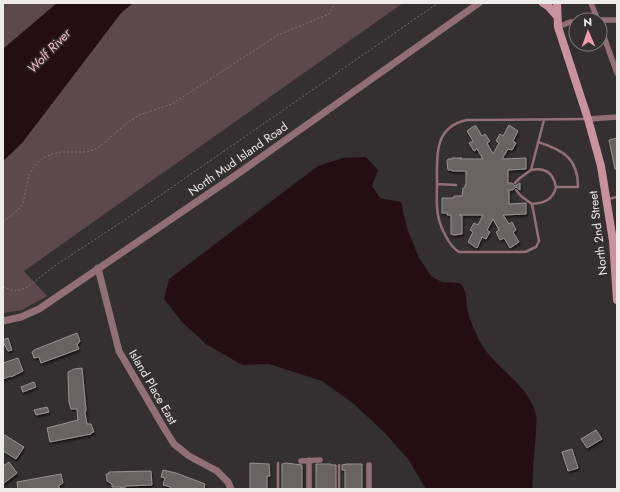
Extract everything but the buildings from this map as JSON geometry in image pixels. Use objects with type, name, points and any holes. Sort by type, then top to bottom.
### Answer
[{"type":"main road","points":[[543,3],[556,15]]},
{"type":"main road","name":"North 2nd Street","points":[[557,3],[556,15],[558,27],[588,119],[601,166],[615,241],[617,300]]},
{"type":"street","name":"North Mud Island Road","points":[[3,321],[21,317],[39,309],[236,175],[478,3]]},
{"type":"street","points":[[558,27],[568,23]]},
{"type":"street","points":[[608,48],[617,73]]},
{"type":"street","points":[[588,119],[617,116]]},
{"type":"street","name":"Island Place East","points":[[98,268],[119,351],[164,428],[174,444],[189,456],[217,471],[228,482],[231,489]]},
{"type":"street","points":[[301,460],[320,460]]},
{"type":"street","points":[[309,460],[309,489]]},
{"type":"street","points":[[369,464],[369,489]]},
{"type":"lane","points":[[532,204],[539,241],[536,247],[525,252],[459,252],[453,248],[448,242],[438,219],[437,153],[442,136],[446,130],[453,125],[467,120],[588,119]]},
{"type":"lane","points":[[532,170],[544,120]]},
{"type":"lane","points":[[538,142],[557,148],[567,156],[577,172],[578,187],[556,187]]},
{"type":"lane","points":[[515,183],[532,170],[541,169],[552,176],[556,187],[553,196],[550,199],[543,203],[532,204],[521,196],[516,190]]},
{"type":"lane","points":[[437,184],[456,185]]},
{"type":"lane","points":[[607,199],[617,197]]},
{"type":"lane","points":[[278,463],[278,489]]},
{"type":"lane","points":[[339,465],[339,489]]},
{"type":"path","points":[[3,222],[20,208],[23,203],[29,175],[40,160],[52,154],[61,152],[85,152],[94,150],[127,123],[140,115],[172,104],[278,35],[329,14],[335,3]]},
{"type":"path","points":[[3,287],[15,291],[26,288],[56,265],[126,219],[438,3]]},
{"type":"shaded area","points":[[3,3],[57,3],[3,49]]},
{"type":"shaded area","points":[[133,3],[403,3],[24,271],[47,296],[22,310],[3,313],[3,161],[22,143],[121,13]]},
{"type":"water","name":"Wolf River","points":[[57,3],[133,3],[121,13],[22,143],[3,161],[3,49]]},
{"type":"water","points":[[366,157],[378,170],[372,186],[380,198],[401,202],[407,228],[419,258],[432,277],[442,282],[460,283],[465,290],[469,315],[479,340],[493,359],[519,385],[532,404],[536,415],[533,489],[426,489],[408,459],[385,433],[354,404],[322,381],[269,364],[242,365],[206,344],[182,322],[164,299],[169,279],[318,166],[343,158]]}]
